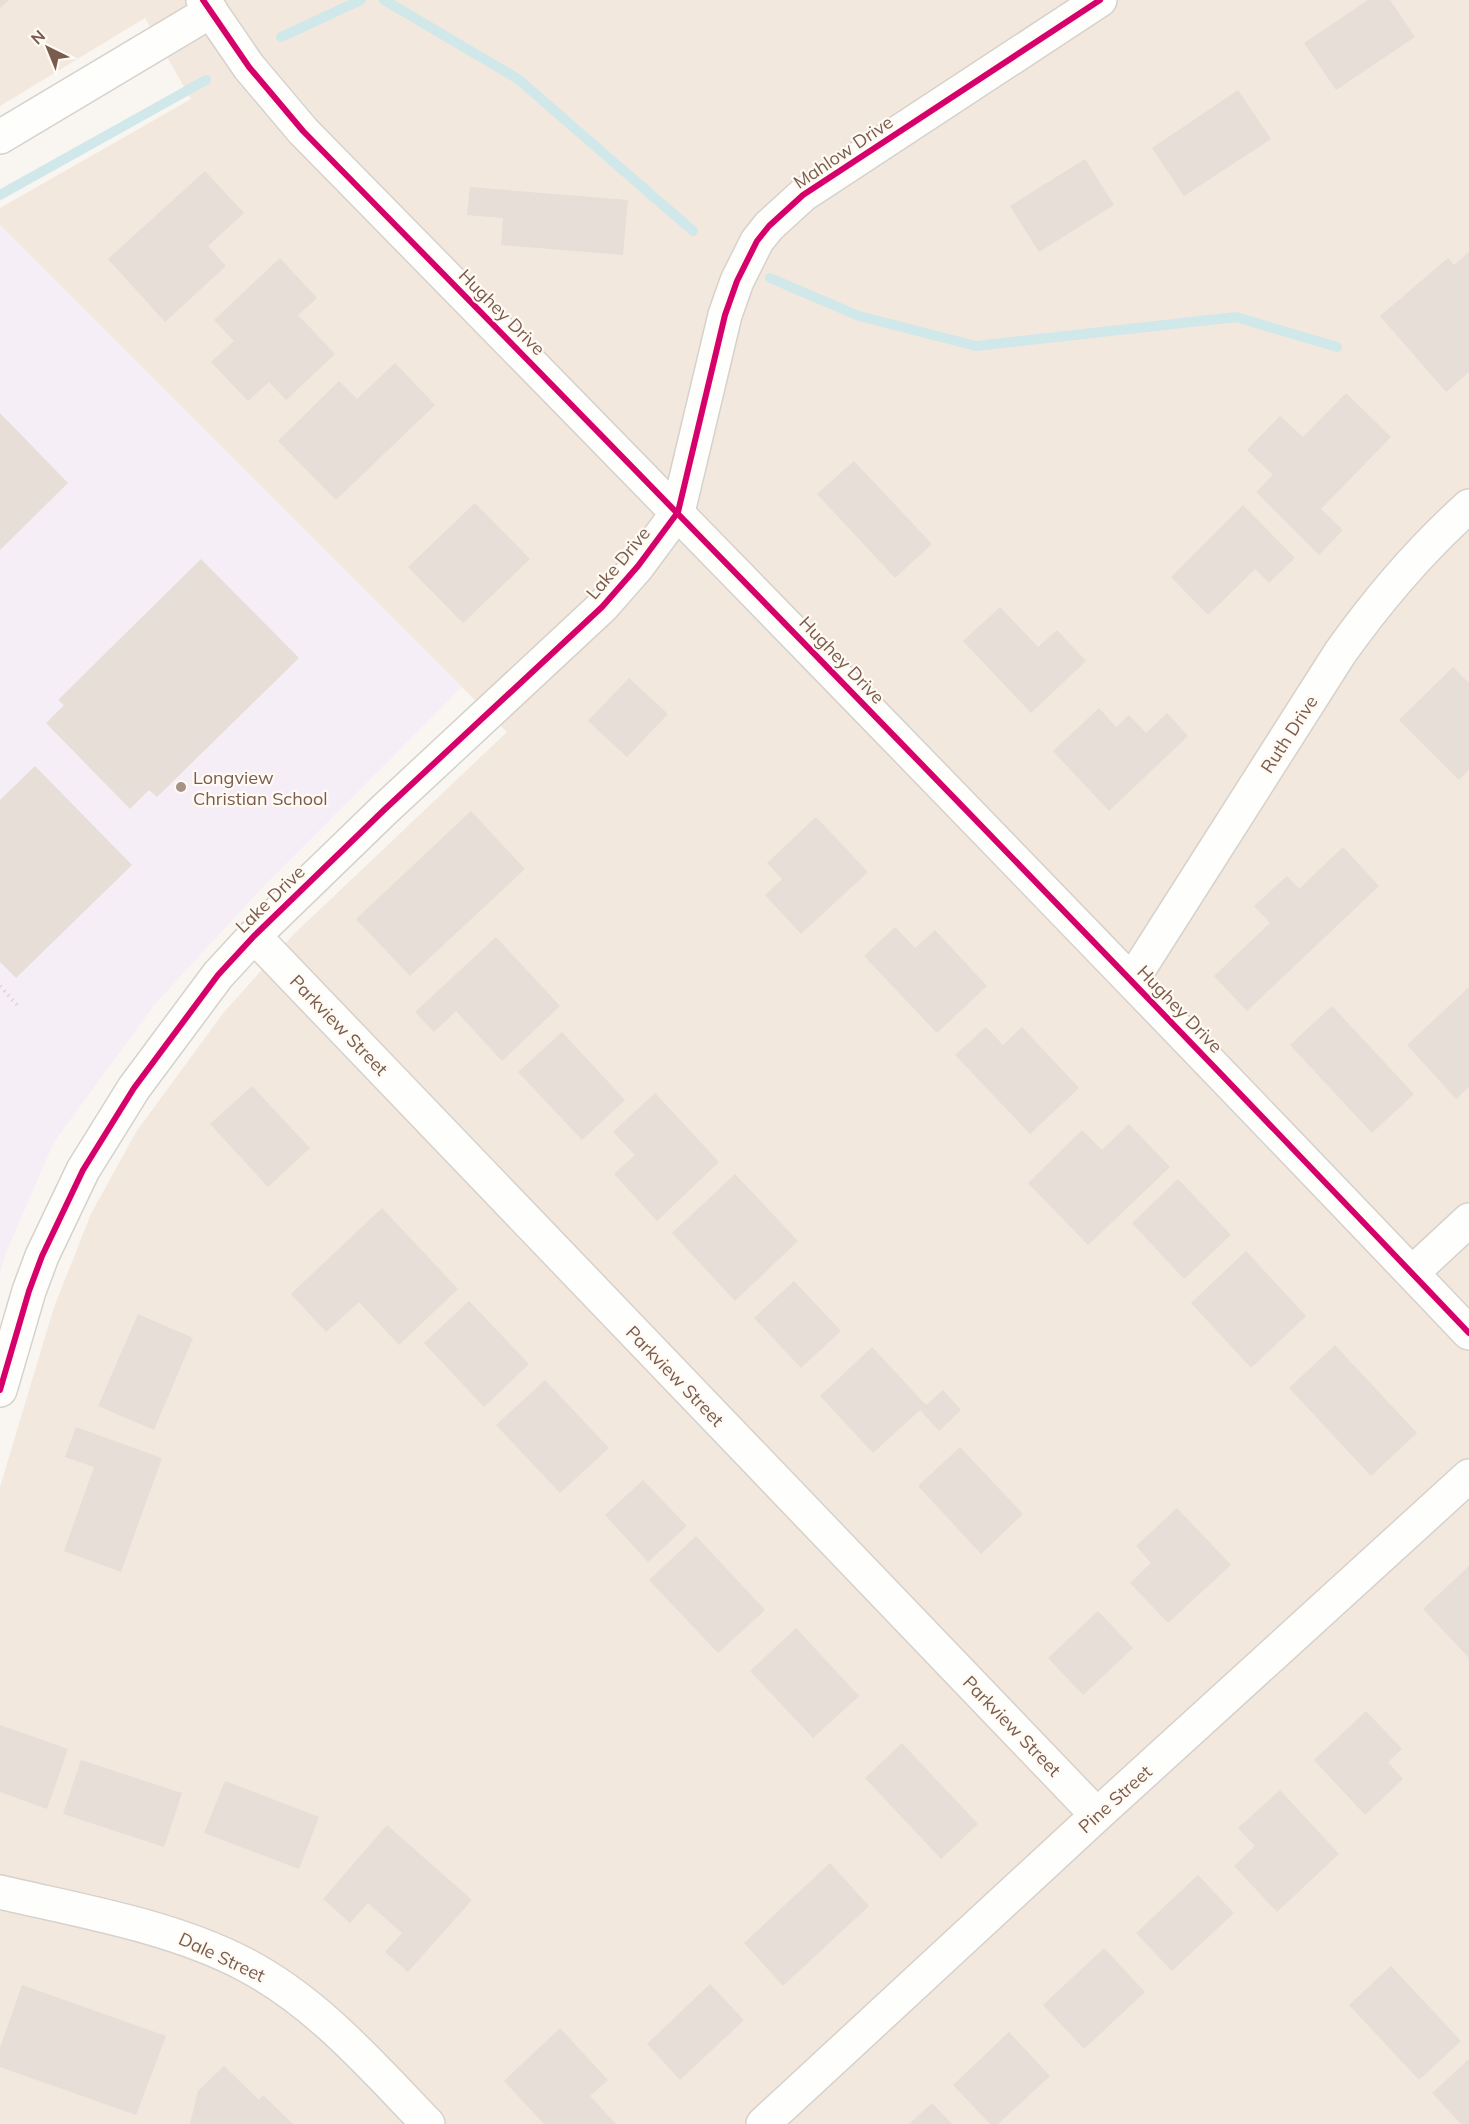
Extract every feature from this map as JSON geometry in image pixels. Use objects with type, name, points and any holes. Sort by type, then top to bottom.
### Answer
[{"type":"street","name":"Mahlow Drive","points":[[678,512],[725,315],[736,281],[757,241],[785,210],[803,195],[1100,0]]},
{"type":"street","name":"Hughey Drive","points":[[207,6],[249,67],[296,124],[678,512],[1469,1333]]},
{"type":"street","points":[[0,137],[207,6]]},
{"type":"street","name":"Ruth Drive","points":[[1131,980],[1362,622],[1400,575],[1469,506]]},
{"type":"street","name":"Lake Drive","points":[[0,1390],[29,1291],[42,1256],[83,1170],[134,1088],[218,975],[254,936],[384,810],[602,607],[638,566],[678,512]]},
{"type":"street","name":"Parkview Street","points":[[254,936],[1097,1815]]},
{"type":"street","points":[[1412,1273],[1469,1220]]},
{"type":"street","name":"Pine Street","points":[[763,2124],[1469,1476]]},
{"type":"street","name":"Dale Street","points":[[0,1892],[166,1933],[243,1963],[288,1991],[330,2024],[428,2124]]},
{"type":"path","points":[[0,986],[20,1007]]},
{"type":"shaded area","points":[[0,0],[1469,0],[1469,2124],[0,2124],[0,1487],[54,1307],[91,1214],[136,1132],[224,1012],[295,933],[507,732],[0,225],[0,208],[191,99],[145,18],[0,106]]},
{"type":"shaded area","name":"Longview Christian School","points":[[0,225],[462,687],[263,887],[155,1004],[54,1142],[6,1253],[0,1273]]},
{"type":"building","points":[[0,0],[9,0],[0,8]]},
{"type":"building","points":[[1368,0],[1390,0],[1415,37],[1336,90],[1304,43]]},
{"type":"building","points":[[1238,90],[1271,139],[1184,196],[1152,148]]},
{"type":"building","points":[[1085,159],[1114,205],[1039,252],[1010,206]]},
{"type":"building","points":[[205,171],[244,213],[208,246],[226,266],[165,322],[108,259]]},
{"type":"building","points":[[470,187],[628,200],[623,255],[501,245],[503,218],[467,215]]},
{"type":"building","points":[[1469,252],[1469,372],[1446,392],[1380,316],[1448,258],[1454,265]]},
{"type":"building","points":[[280,258],[317,298],[298,315],[335,354],[286,400],[269,382],[248,401],[211,362],[234,341],[214,320]]},
{"type":"building","points":[[395,363],[435,405],[336,500],[278,441],[339,381],[357,399]]},
{"type":"building","points":[[1346,393],[1391,437],[1321,509],[1343,530],[1319,555],[1256,492],[1273,475],[1247,450],[1280,416],[1303,437]]},
{"type":"building","points":[[0,413],[68,483],[0,550]]},
{"type":"building","points":[[854,461],[932,544],[895,578],[817,494]]},
{"type":"building","points":[[475,503],[530,559],[463,623],[408,567]]},
{"type":"building","points":[[1243,505],[1295,558],[1269,583],[1255,569],[1208,615],[1171,577]]},
{"type":"building","points":[[201,559],[299,658],[157,797],[149,790],[130,809],[46,723],[64,705],[58,700]]},
{"type":"building","points":[[1000,607],[1038,647],[1057,630],[1086,661],[1031,713],[963,641]]},
{"type":"building","points":[[1453,667],[1469,683],[1469,770],[1459,780],[1399,720]]},
{"type":"building","points":[[629,678],[668,714],[627,757],[588,721]]},
{"type":"building","points":[[1099,708],[1116,727],[1129,715],[1146,733],[1167,713],[1188,736],[1109,811],[1053,751]]},
{"type":"building","points":[[35,766],[132,865],[16,978],[0,962],[0,800]]},
{"type":"building","points":[[471,811],[525,869],[410,976],[356,919]]},
{"type":"building","points":[[816,817],[868,872],[801,934],[765,895],[782,879],[767,863]]},
{"type":"building","points":[[1343,847],[1379,886],[1247,1011],[1214,976],[1270,923],[1254,906],[1287,876],[1299,889]]},
{"type":"building","points":[[895,927],[915,948],[935,930],[987,986],[937,1033],[864,956]]},
{"type":"building","points":[[496,937],[560,1006],[502,1061],[456,1011],[434,1032],[415,1012]]},
{"type":"building","points":[[1469,987],[1469,1087],[1456,1099],[1407,1045]]},
{"type":"building","points":[[1332,1006],[1414,1094],[1372,1133],[1290,1045]]},
{"type":"building","points":[[986,1027],[1003,1045],[1022,1027],[1079,1088],[1030,1134],[955,1055]]},
{"type":"building","points":[[562,1032],[625,1100],[582,1140],[518,1072]]},
{"type":"building","points":[[252,1086],[310,1148],[268,1187],[210,1124]]},
{"type":"building","points":[[655,1093],[719,1162],[657,1221],[614,1174],[635,1155],[613,1132]]},
{"type":"building","points":[[1129,1124],[1170,1167],[1088,1245],[1028,1183],[1082,1130],[1102,1150]]},
{"type":"building","points":[[735,1174],[798,1241],[735,1301],[672,1233]]},
{"type":"building","points":[[1178,1179],[1231,1235],[1184,1279],[1132,1223]]},
{"type":"building","points":[[382,1208],[458,1289],[399,1345],[359,1302],[326,1332],[291,1294]]},
{"type":"building","points":[[1246,1251],[1306,1316],[1251,1368],[1191,1303]]},
{"type":"building","points":[[794,1281],[841,1331],[801,1368],[754,1318]]},
{"type":"building","points":[[469,1301],[529,1364],[484,1407],[424,1343]]},
{"type":"building","points":[[138,1314],[193,1338],[154,1430],[98,1406]]},
{"type":"building","points":[[1335,1345],[1417,1433],[1371,1476],[1289,1388]]},
{"type":"building","points":[[872,1347],[926,1405],[943,1390],[961,1410],[939,1431],[920,1410],[873,1453],[820,1396]]},
{"type":"building","points":[[545,1380],[609,1448],[560,1493],[496,1425]]},
{"type":"building","points":[[76,1427],[162,1458],[121,1572],[64,1551],[94,1467],[65,1457]]},
{"type":"building","points":[[960,1447],[1023,1514],[981,1554],[918,1486]]},
{"type":"building","points":[[643,1480],[687,1526],[648,1562],[605,1515]]},
{"type":"building","points":[[1177,1508],[1231,1565],[1168,1623],[1130,1583],[1151,1563],[1136,1546]]},
{"type":"building","points":[[696,1536],[765,1610],[718,1653],[649,1580]]},
{"type":"building","points":[[1469,1566],[1469,1658],[1423,1609]]},
{"type":"building","points":[[1098,1611],[1133,1648],[1083,1695],[1048,1658]]},
{"type":"building","points":[[796,1628],[859,1696],[813,1738],[750,1671]]},
{"type":"building","points":[[1366,1711],[1402,1749],[1388,1762],[1403,1779],[1365,1815],[1314,1760]]},
{"type":"building","points":[[0,1725],[68,1749],[47,1809],[0,1792]]},
{"type":"building","points":[[902,1743],[978,1824],[941,1859],[865,1778]]},
{"type":"building","points":[[81,1760],[182,1793],[164,1847],[63,1814]]},
{"type":"building","points":[[225,1781],[319,1817],[299,1869],[204,1833]]},
{"type":"building","points":[[1280,1790],[1339,1854],[1277,1912],[1234,1866],[1255,1846],[1238,1828]]},
{"type":"building","points":[[387,1825],[472,1900],[408,1972],[385,1952],[402,1933],[368,1903],[350,1923],[323,1899]]},
{"type":"building","points":[[830,1863],[869,1906],[783,1986],[744,1943]]},
{"type":"building","points":[[1198,1875],[1234,1913],[1172,1971],[1136,1933]]},
{"type":"building","points":[[1104,1948],[1145,1992],[1084,2049],[1043,2005]]},
{"type":"building","points":[[1391,1966],[1461,2041],[1419,2080],[1349,2005]]},
{"type":"building","points":[[710,1984],[744,2020],[680,2080],[647,2044]]},
{"type":"building","points":[[22,1985],[166,2036],[136,2115],[0,2067],[0,2048]]},
{"type":"building","points":[[560,2028],[608,2080],[590,2096],[616,2124],[544,2124],[504,2081]]},
{"type":"building","points":[[1009,2032],[1050,2076],[998,2124],[990,2124],[953,2085]]},
{"type":"building","points":[[1469,2059],[1469,2124],[1461,2124],[1432,2093]]},
{"type":"building","points":[[224,2066],[259,2100],[263,2095],[293,2124],[190,2124],[198,2091]]},
{"type":"building","points":[[932,2103],[952,2124],[909,2124]]},
{"type":"waterway","points":[[281,37],[361,0]]},
{"type":"waterway","points":[[384,0],[518,79],[693,231]]},
{"type":"waterway","points":[[0,195],[206,80]]},
{"type":"waterway","points":[[770,278],[859,316],[976,346],[1236,317],[1337,347]]},
{"type":"cycle path","points":[[203,0],[249,67],[303,131],[888,730],[1469,1333]]},
{"type":"cycle path","points":[[0,1390],[29,1291],[42,1256],[83,1170],[134,1088],[218,975],[254,936],[384,810],[602,607],[638,566],[678,512],[725,315],[737,281],[757,241],[769,226],[803,195],[1100,0]]},
{"type":"place","name":"Longview Christian School","points":[[181,787]]}]
